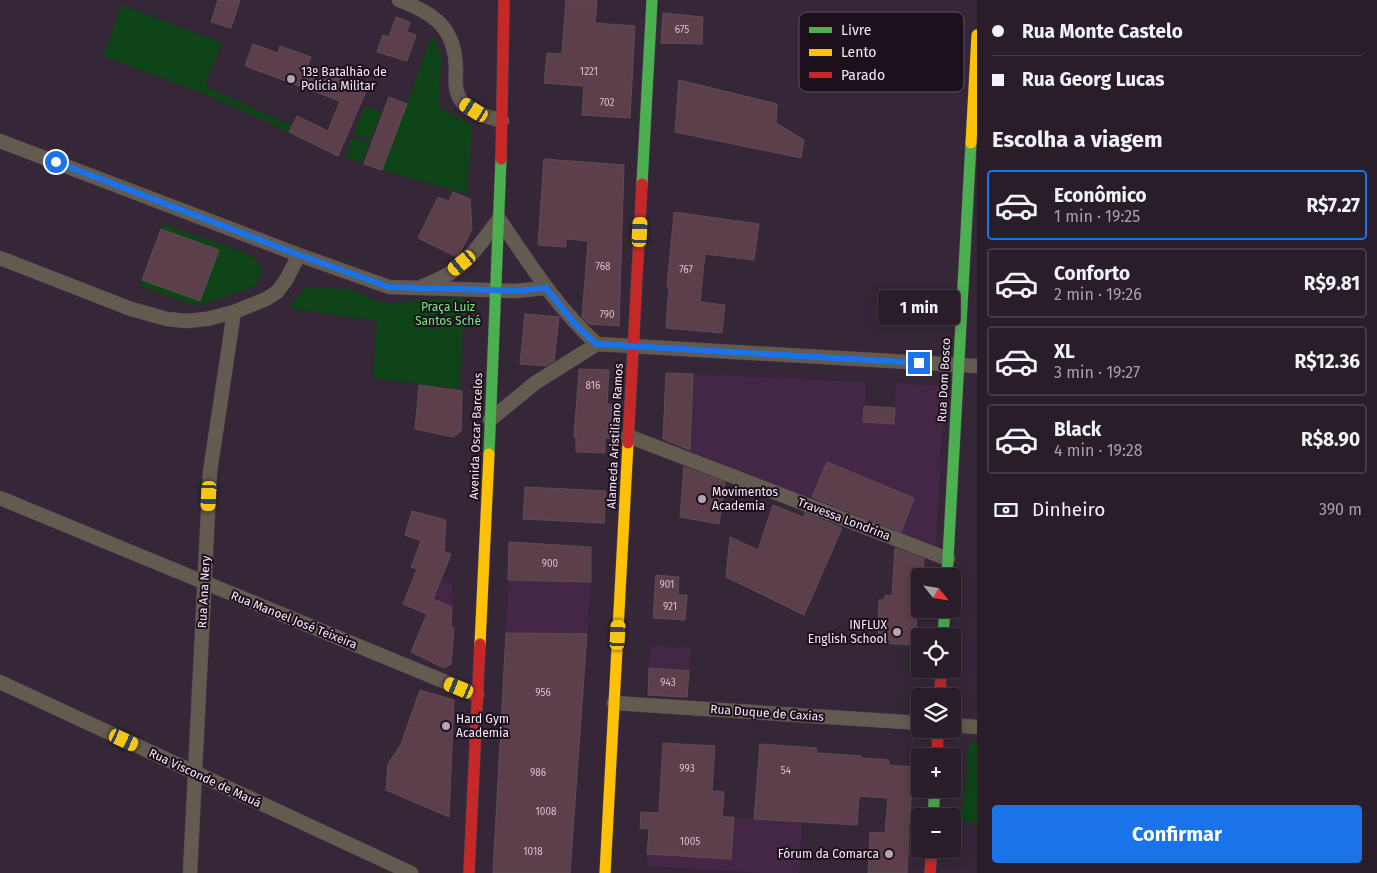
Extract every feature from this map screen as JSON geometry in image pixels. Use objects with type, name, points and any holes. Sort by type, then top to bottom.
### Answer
[{"type":"main road","name":"Avenida Oscar Barcelos","points":[[469,873],[499,219],[504,0]]},
{"type":"main road","name":"Alameda Aristiliano Ramos","points":[[605,873],[652,0]]},
{"type":"main road","name":"Rua Dom Bosco","points":[[947,568],[977,35]]},
{"type":"main road","points":[[930,873],[931,858]]},
{"type":"street","points":[[399,0],[428,12],[441,23],[450,37],[456,62],[455,85],[464,105],[486,116],[502,121]]},
{"type":"street","points":[[0,141],[299,255],[389,287],[515,291],[546,288]]},
{"type":"street","points":[[419,288],[446,276],[462,263],[477,248],[499,219],[546,288],[576,325],[596,344]]},
{"type":"street","points":[[0,258],[131,309],[167,319],[186,321],[207,319],[234,312],[266,299],[277,292],[286,280],[299,255]]},
{"type":"street","name":"Rua Ana Nery","points":[[190,873],[210,472],[234,312]]},
{"type":"street","points":[[490,420],[535,383],[596,344],[977,366]]},
{"type":"street","name":"Travessa Londrina","points":[[628,436],[948,558]]},
{"type":"street","name":"Rua Manoel José Teixeira","points":[[0,498],[478,695]]},
{"type":"street","name":"Rua Visconde de Mauá","points":[[0,682],[411,873]]},
{"type":"street","name":"Rua Duque de Caxias","points":[[614,703],[911,722]]},
{"type":"street","points":[[961,726],[977,727]]},
{"type":"shaded area","points":[[693,374],[865,382],[865,406],[895,408],[896,383],[944,386],[936,549],[690,451]]},
{"type":"shaded area","points":[[417,571],[453,584],[451,624],[403,604]]},
{"type":"shaded area","points":[[508,580],[591,582],[587,634],[506,633]]},
{"type":"shaded area","points":[[651,645],[691,648],[689,671],[649,668]]},
{"type":"shaded area","points":[[641,812],[802,822],[799,873],[759,873],[647,866],[649,829],[640,828]]},
{"type":"green space","points":[[122,5],[222,43],[205,86],[292,126],[289,132],[202,93],[103,56]]},
{"type":"green space","points":[[434,36],[442,58],[439,80],[440,108],[472,125],[467,194],[382,170],[429,44]]},
{"type":"green space","points":[[364,106],[381,112],[370,140],[354,134]]},
{"type":"green space","points":[[352,137],[369,143],[362,163],[345,158]]},
{"type":"green space","points":[[163,224],[243,252],[258,260],[261,276],[257,284],[251,288],[197,306],[140,286]]},
{"type":"green space","name":"Praça Luiz Santos Sché","points":[[305,287],[349,289],[386,304],[465,297],[459,389],[373,378],[377,321],[289,308]]},
{"type":"green space","points":[[969,742],[977,742],[977,823],[961,821]]},
{"type":"building","points":[[218,0],[240,0],[231,28],[211,22]]},
{"type":"building","points":[[566,0],[597,0],[595,23],[635,26],[630,118],[582,115],[584,86],[544,83],[547,53],[562,54]]},
{"type":"building","points":[[663,13],[703,17],[702,44],[661,43]]},
{"type":"building","points":[[396,17],[410,22],[407,32],[416,35],[407,61],[377,52],[383,35],[389,37]]},
{"type":"building","points":[[253,44],[278,53],[280,46],[311,57],[308,65],[367,89],[338,156],[289,132],[297,116],[328,131],[340,101],[245,66]]},
{"type":"building","points":[[679,80],[777,104],[776,123],[804,140],[801,158],[675,132]]},
{"type":"building","points":[[389,97],[407,104],[382,170],[364,164]]},
{"type":"building","points":[[544,159],[624,165],[619,326],[589,324],[582,317],[588,241],[566,239],[566,247],[538,245]]},
{"type":"building","points":[[453,192],[470,199],[472,229],[457,257],[418,238],[438,197],[449,201]]},
{"type":"building","points":[[674,212],[759,224],[754,260],[705,254],[700,302],[725,305],[722,333],[666,328],[669,287],[667,287]]},
{"type":"building","points":[[161,229],[219,250],[200,301],[142,280]]},
{"type":"building","points":[[525,314],[559,317],[554,361],[545,366],[520,364]]},
{"type":"building","points":[[579,369],[609,370],[607,404],[612,404],[610,438],[605,438],[605,453],[576,452],[576,437],[574,437]]},
{"type":"building","points":[[666,373],[693,374],[690,450],[663,439]]},
{"type":"building","points":[[419,385],[462,391],[461,431],[453,437],[415,429]]},
{"type":"building","points":[[864,406],[895,408],[894,424],[863,422]]},
{"type":"building","points":[[827,462],[914,498],[901,532],[812,497]]},
{"type":"building","name":"Movimentos Academia","points":[[684,467],[725,482],[719,524],[680,517]]},
{"type":"building","points":[[525,487],[606,491],[604,523],[523,519]]},
{"type":"building","points":[[773,505],[803,517],[805,513],[842,528],[804,615],[726,577],[730,537],[758,550]]},
{"type":"building","points":[[412,511],[446,520],[444,551],[451,554],[433,599],[452,607],[451,627],[454,628],[451,664],[444,668],[411,652],[427,614],[403,604],[417,569],[411,567],[421,541],[405,535]]},
{"type":"building","points":[[509,542],[591,547],[591,582],[508,580]]},
{"type":"building","points":[[895,548],[924,559],[923,568],[911,568],[911,618],[917,618],[916,628],[911,628],[911,645],[878,643],[879,600],[884,600],[885,595],[892,596]]},
{"type":"building","points":[[656,575],[679,577],[678,595],[687,595],[685,620],[653,618]]},
{"type":"building","points":[[506,633],[587,634],[570,873],[493,873]]},
{"type":"building","points":[[649,668],[689,671],[687,697],[648,695]]},
{"type":"building","points":[[420,690],[454,700],[449,817],[386,790],[388,764],[401,744]]},
{"type":"building","points":[[663,743],[715,746],[712,791],[724,792],[722,817],[734,817],[731,859],[647,854],[649,829],[640,828],[641,812],[659,813]]},
{"type":"building","points":[[760,744],[817,748],[816,753],[862,756],[862,758],[889,760],[889,765],[911,767],[907,873],[868,873],[870,832],[885,833],[888,798],[859,796],[857,825],[754,819]]},
{"type":"traffic: fast","points":[[642,184],[652,0]]},
{"type":"traffic: fast","points":[[947,568],[971,143]]},
{"type":"traffic: fast","points":[[489,454],[501,159]]},
{"type":"traffic: fast","points":[[944,618],[944,628]]},
{"type":"traffic: fast","points":[[934,798],[934,808]]},
{"type":"traffic: slow","points":[[971,143],[977,35]]},
{"type":"traffic: slow","points":[[605,873],[628,443]]},
{"type":"traffic: slow","points":[[480,644],[489,454]]},
{"type":"traffic: jam","points":[[501,159],[504,0]]},
{"type":"traffic: jam","points":[[628,443],[642,184]]},
{"type":"traffic: jam","points":[[469,873],[480,644]]},
{"type":"traffic: jam","points":[[940,688],[941,678]]},
{"type":"traffic: jam","points":[[937,748],[938,738]]},
{"type":"traffic: jam","points":[[930,873],[931,858]]},
{"type":"place","name":"13º Batalhão de Polícia Militar","points":[[291,79]]},
{"type":"place","name":"Movimentos Academia","points":[[702,499]]},
{"type":"place","name":"INFLUX English School","points":[[897,632]]},
{"type":"place","name":"Hard Gym Academia","points":[[446,726]]},
{"type":"place","name":"Fórum da Comarca","points":[[889,854]]},
{"type":"route","points":[[56,162],[380,285],[389,287],[515,291],[546,288],[559,306],[596,344],[919,363]]}]
